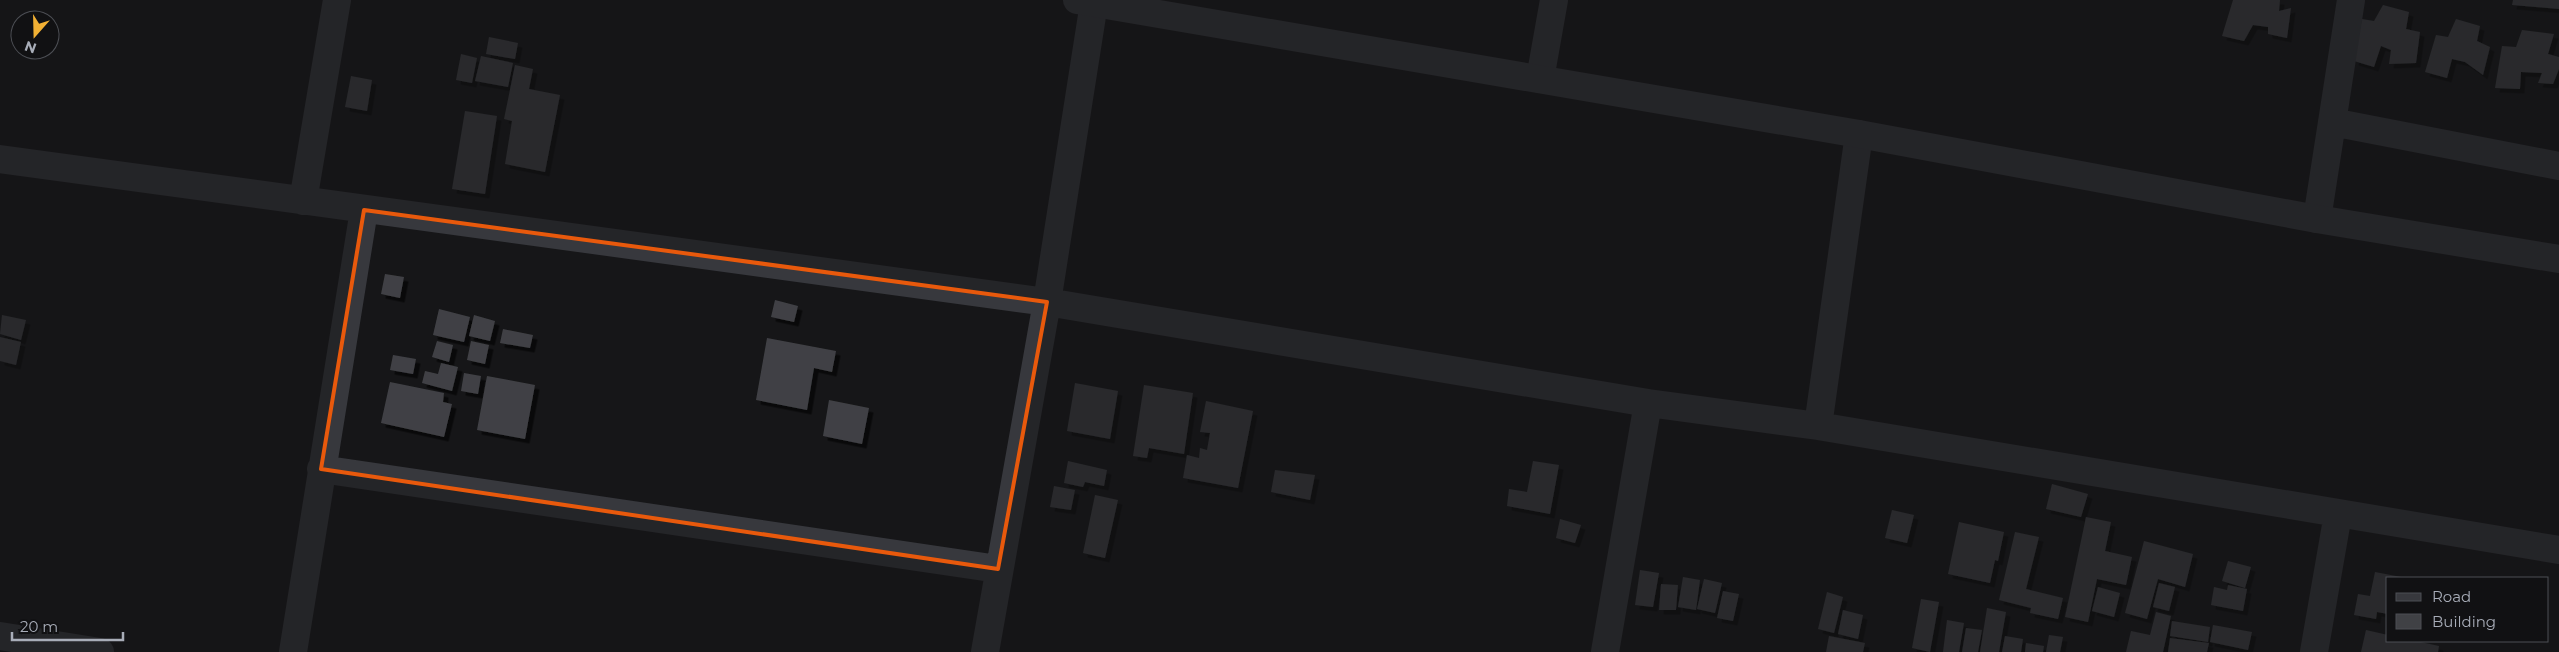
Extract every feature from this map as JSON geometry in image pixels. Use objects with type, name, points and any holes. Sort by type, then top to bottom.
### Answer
[{"type":"street","points":[[303,202],[337,0]]},
{"type":"street","points":[[1540,78],[1554,0]]},
{"type":"street","points":[[2317,219],[2351,0]]},
{"type":"street","points":[[984,652],[1047,302],[1086,2],[1540,78],[1859,134],[2317,219],[2559,259]]},
{"type":"street","points":[[2332,122],[2559,166]]},
{"type":"street","points":[[1818,426],[1859,134]]},
{"type":"street","points":[[0,159],[303,202],[1047,302],[1648,403],[1818,426],[2559,550]]},
{"type":"street","points":[[293,652],[364,210]]},
{"type":"street","points":[[1605,652],[1648,403]]},
{"type":"street","points":[[321,469],[998,569]]},
{"type":"street","points":[[2314,652],[2338,514]]},
{"type":"street","points":[[0,636],[100,652]]},
{"type":"highlighted area","points":[[364,210],[1047,302],[998,569],[321,469]]},
{"type":"building","points":[[2233,0],[2280,0],[2279,11],[2291,8],[2287,38],[2268,34],[2268,27],[2253,25],[2244,41],[2222,36]]},
{"type":"building","points":[[2513,0],[2559,0],[2559,9],[2512,5]]},
{"type":"building","points":[[2383,5],[2409,12],[2406,29],[2420,32],[2416,63],[2389,64],[2391,50],[2381,46],[2374,67],[2354,61],[2362,19],[2374,21]]},
{"type":"building","points":[[2456,19],[2480,26],[2477,41],[2490,47],[2483,75],[2465,62],[2452,59],[2447,78],[2425,72],[2436,35],[2448,37]]},
{"type":"building","points":[[2522,30],[2554,34],[2548,54],[2559,57],[2559,69],[2553,84],[2538,83],[2542,73],[2521,72],[2520,89],[2495,88],[2502,46],[2516,47]]},
{"type":"building","points":[[489,37],[518,43],[515,59],[486,54]]},
{"type":"building","points":[[461,54],[477,58],[472,83],[456,80]]},
{"type":"building","points":[[481,56],[513,63],[508,87],[475,81]]},
{"type":"building","points":[[515,65],[533,69],[529,89],[560,95],[545,172],[505,164],[512,121],[504,119]]},
{"type":"building","points":[[351,76],[372,80],[367,111],[345,107]]},
{"type":"building","points":[[465,111],[497,116],[485,194],[452,189]]},
{"type":"building","points":[[385,274],[404,277],[400,298],[381,294]]},
{"type":"building","points":[[775,300],[798,306],[794,322],[771,317]]},
{"type":"building","points":[[439,309],[470,317],[464,342],[433,335]]},
{"type":"building","points":[[2,315],[26,320],[21,340],[0,334]]},
{"type":"building","points":[[474,315],[495,321],[490,341],[469,336]]},
{"type":"building","points":[[503,329],[533,335],[530,348],[500,343]]},
{"type":"building","points":[[0,337],[21,342],[16,365],[0,361]]},
{"type":"building","points":[[767,338],[836,351],[832,372],[814,368],[807,410],[756,400]]},
{"type":"building","points":[[437,341],[453,345],[449,362],[432,357]]},
{"type":"building","points":[[471,341],[489,345],[485,364],[467,360]]},
{"type":"building","points":[[393,355],[416,359],[413,374],[390,370]]},
{"type":"building","points":[[441,363],[458,367],[452,391],[422,383],[425,371],[438,374]]},
{"type":"building","points":[[464,373],[481,376],[478,394],[461,391]]},
{"type":"building","points":[[487,376],[535,385],[525,439],[477,430]]},
{"type":"building","points":[[390,382],[444,393],[443,402],[452,404],[444,437],[381,423]]},
{"type":"building","points":[[1075,383],[1118,391],[1110,439],[1067,431]]},
{"type":"building","points":[[1144,385],[1193,393],[1184,454],[1149,448],[1147,458],[1133,456]]},
{"type":"building","points":[[829,400],[869,408],[862,444],[823,436]]},
{"type":"building","points":[[1206,401],[1253,411],[1238,488],[1183,478],[1187,455],[1199,458],[1200,448],[1207,450],[1210,433],[1200,432]]},
{"type":"building","points":[[1068,461],[1107,470],[1104,486],[1085,482],[1083,487],[1064,483]]},
{"type":"building","points":[[1533,461],[1559,465],[1550,514],[1507,506],[1509,489],[1527,492]]},
{"type":"building","points":[[1275,470],[1315,475],[1310,500],[1271,492]]},
{"type":"building","points":[[2052,484],[2088,494],[2081,517],[2046,509]]},
{"type":"building","points":[[1054,486],[1075,490],[1071,510],[1050,507]]},
{"type":"building","points":[[1095,495],[1118,500],[1105,558],[1083,553]]},
{"type":"building","points":[[1892,510],[1914,515],[1907,543],[1885,538]]},
{"type":"building","points":[[2086,517],[2111,522],[2105,551],[2132,557],[2126,585],[2097,579],[2088,622],[2065,617]]},
{"type":"building","points":[[1560,519],[1581,525],[1575,543],[1556,538]]},
{"type":"building","points":[[1959,522],[2004,532],[1998,561],[1995,560],[1990,583],[1948,574]]},
{"type":"building","points":[[2015,532],[2039,537],[2026,589],[2063,598],[2058,619],[2030,613],[2031,608],[1999,600]]},
{"type":"building","points":[[2144,541],[2193,554],[2185,587],[2158,579],[2147,619],[2125,613]]},
{"type":"building","points":[[2228,561],[2251,567],[2245,588],[2222,581]]},
{"type":"building","points":[[1640,570],[1659,573],[1653,607],[1635,605]]},
{"type":"building","points":[[2375,572],[2401,577],[2386,577],[2386,614],[2377,612],[2376,619],[2354,615],[2358,594],[2370,596]]},
{"type":"building","points":[[1683,577],[1700,580],[1696,610],[1678,607]]},
{"type":"building","points":[[1704,579],[1722,583],[1715,613],[1697,609]]},
{"type":"building","points":[[2159,583],[2175,587],[2169,611],[2153,607]]},
{"type":"building","points":[[1661,584],[1678,585],[1676,610],[1659,610]]},
{"type":"building","points":[[2228,585],[2247,589],[2243,611],[2211,605],[2214,587],[2227,590]]},
{"type":"building","points":[[2098,587],[2120,593],[2114,617],[2092,611]]},
{"type":"building","points":[[1723,591],[1739,594],[1733,621],[1717,618]]},
{"type":"building","points":[[1827,592],[1843,597],[1834,633],[1818,629]]},
{"type":"building","points":[[1921,599],[1939,602],[1930,652],[1912,648]]},
{"type":"building","points":[[1987,608],[2006,612],[1999,652],[1980,652]]},
{"type":"building","points":[[1843,610],[1863,615],[1858,639],[1838,634]]},
{"type":"building","points":[[2156,612],[2171,616],[2163,652],[2126,652],[2131,631],[2150,635]]},
{"type":"building","points":[[1947,620],[1964,623],[1959,652],[1943,652]]},
{"type":"building","points":[[2172,621],[2210,627],[2208,642],[2170,636]]},
{"type":"building","points":[[2213,625],[2252,632],[2248,650],[2210,642]]},
{"type":"building","points":[[1966,628],[1982,630],[1978,652],[1962,652]]},
{"type":"building","points":[[2366,630],[2386,635],[2386,642],[2421,642],[2439,646],[2438,652],[2361,652]]},
{"type":"building","points":[[2049,635],[2063,637],[2060,652],[2046,652]]},
{"type":"building","points":[[1829,636],[1865,643],[1863,652],[1826,652]]},
{"type":"building","points":[[2005,636],[2023,639],[2021,652],[2002,652]]},
{"type":"building","points":[[2170,638],[2209,643],[2207,652],[2168,652]]},
{"type":"building","points":[[2026,643],[2044,646],[2043,652],[2025,652]]}]
